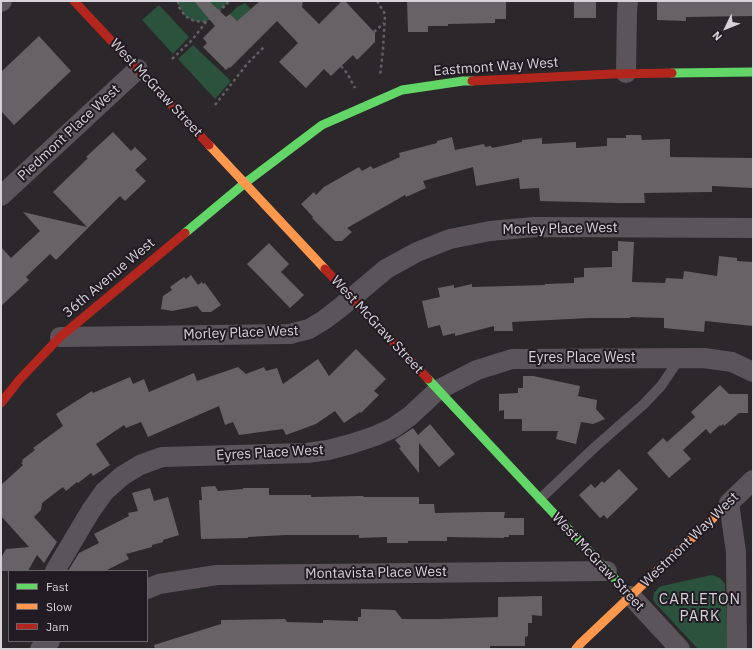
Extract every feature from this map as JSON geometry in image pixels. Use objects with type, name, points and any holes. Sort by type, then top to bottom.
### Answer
[{"type":"street","name":"West McGraw Street","points":[[74,1],[680,649]]},
{"type":"street","points":[[626,74],[628,1]]},
{"type":"street","name":"Piedmont Place West","points":[[1,196],[138,69]]},
{"type":"street","name":"Eastmont Way West","points":[[245,183],[322,125],[402,90],[463,81],[626,74],[753,72]]},
{"type":"street","name":"36th Avenue West","points":[[1,403],[20,379],[60,337],[245,183]]},
{"type":"street","name":"Morley Place West","points":[[60,337],[290,334],[309,329],[324,320],[386,269],[417,252],[450,239],[490,231],[534,227],[753,228]]},
{"type":"street","name":"Eyres Place West","points":[[56,570],[90,512],[104,492],[122,476],[140,465],[162,457],[307,453],[328,450],[351,444],[393,428],[410,416],[438,390],[477,370],[512,359],[704,358],[732,362],[753,372]]},
{"type":"street","name":"Westmont Way West","points":[[576,649],[753,480]]},
{"type":"street","points":[[729,503],[744,550],[737,649]]},
{"type":"street","name":"Montavista Place West","points":[[148,589],[159,584],[217,575],[607,571]]},
{"type":"street","points":[[40,649],[49,642]]},
{"type":"lane","points":[[540,499],[644,404],[661,386],[680,358]]},
{"type":"path","points":[[178,1],[179,7],[185,16],[194,21],[206,22]]},
{"type":"path","points":[[172,59],[192,40],[206,22],[227,4],[228,1]]},
{"type":"path","points":[[377,1],[385,14],[380,79]]},
{"type":"path","points":[[374,32],[385,23]]},
{"type":"path","points":[[215,105],[247,64],[264,47]]},
{"type":"path","points":[[342,66],[355,89]]},
{"type":"green space","points":[[178,1],[228,1],[227,4],[206,22],[194,21],[185,16],[179,7]]},
{"type":"green space","points":[[245,3],[251,9],[238,21],[235,20],[230,14],[237,7]]},
{"type":"green space","points":[[159,5],[189,37],[173,54],[142,20]]},
{"type":"green space","points":[[193,45],[231,81],[215,99],[178,59]]},
{"type":"green space","points":[[711,575],[720,578],[725,584],[728,649],[698,649],[653,600],[654,593],[662,586]]},
{"type":"building","points":[[194,1],[209,1],[226,17],[230,14],[237,21],[260,1],[303,1],[302,7],[319,24],[342,1],[345,1],[375,33],[375,42],[357,60],[353,55],[331,76],[324,69],[306,88],[279,62],[298,43],[277,21],[230,68],[229,67],[226,70],[203,47],[207,43],[203,38],[215,26]]},
{"type":"building","points":[[407,1],[506,1],[506,19],[495,19],[495,23],[428,26],[428,32],[408,32]]},
{"type":"building","points":[[574,1],[596,1],[596,18],[574,18]]},
{"type":"building","points":[[657,1],[753,1],[753,16],[686,17],[686,21],[657,20]]},
{"type":"building","points":[[39,36],[71,71],[14,125],[1,111],[1,72]]},
{"type":"building","points":[[113,132],[131,151],[135,147],[147,159],[135,170],[146,181],[125,201],[120,196],[56,260],[50,254],[26,277],[29,280],[1,306],[1,247],[11,258],[40,231],[23,212],[87,227],[53,192],[88,158],[86,157]]},
{"type":"building","points":[[626,135],[641,135],[642,140],[670,139],[670,157],[753,158],[753,188],[712,186],[712,192],[644,193],[645,203],[540,201],[539,188],[520,189],[519,178],[476,186],[473,167],[423,181],[426,188],[406,197],[405,195],[347,228],[352,232],[342,241],[335,241],[312,218],[313,217],[301,204],[314,192],[316,195],[324,187],[359,167],[362,171],[371,166],[373,169],[400,157],[399,153],[437,143],[437,141],[452,137],[455,150],[484,144],[485,147],[491,146],[492,148],[522,142],[522,140],[542,138],[542,144],[576,142],[576,148],[607,146],[607,138],[626,138]]},
{"type":"building","points":[[618,241],[634,242],[632,282],[665,283],[666,278],[683,279],[684,271],[717,276],[719,256],[737,258],[737,261],[753,262],[753,326],[705,321],[704,332],[664,328],[664,318],[630,317],[512,322],[513,331],[494,331],[494,326],[455,336],[455,333],[443,336],[440,325],[428,328],[422,301],[440,297],[438,288],[454,285],[454,288],[472,284],[472,287],[574,283],[574,278],[584,277],[584,268],[612,267],[612,251],[618,251]]},
{"type":"building","points":[[269,243],[289,264],[281,272],[304,295],[290,308],[247,264]]},
{"type":"building","points":[[191,275],[198,285],[202,282],[203,284],[205,283],[221,305],[211,312],[202,312],[197,306],[172,311],[161,309],[163,296],[172,290],[170,287],[184,277],[186,279]]},
{"type":"building","points":[[356,349],[386,379],[374,391],[379,395],[361,413],[360,412],[344,423],[335,411],[316,424],[286,435],[283,429],[239,435],[233,422],[225,425],[219,406],[148,437],[141,422],[126,428],[124,425],[96,444],[110,465],[93,476],[91,473],[66,491],[63,487],[42,503],[41,510],[34,517],[57,542],[44,563],[37,555],[29,570],[1,571],[1,558],[6,549],[29,547],[1,516],[1,485],[23,465],[21,463],[23,462],[22,460],[35,450],[33,448],[63,426],[56,414],[92,391],[93,393],[130,377],[133,384],[144,379],[149,392],[194,373],[197,381],[238,367],[246,374],[264,367],[266,371],[277,368],[283,384],[318,359],[329,376]]},
{"type":"building","points":[[523,376],[533,376],[580,386],[578,396],[597,400],[596,409],[605,419],[593,424],[581,422],[576,444],[556,439],[558,431],[522,431],[522,419],[504,419],[504,410],[499,411],[499,394],[518,393],[518,388],[523,388]]},
{"type":"building","points":[[720,385],[729,394],[748,394],[748,413],[739,413],[724,426],[723,424],[721,426],[720,425],[710,434],[706,429],[683,450],[691,459],[669,478],[647,453],[663,438],[667,442],[695,417],[691,412]]},
{"type":"building","points":[[430,424],[455,454],[439,467],[419,443],[419,473],[399,448],[401,447],[395,440],[413,428],[418,435]]},
{"type":"building","points":[[619,469],[638,489],[607,519],[604,515],[600,518],[579,495],[591,484],[595,488],[602,481],[604,483]]},
{"type":"building","points":[[215,486],[218,491],[243,488],[269,488],[269,495],[311,495],[311,497],[419,497],[419,504],[434,504],[435,513],[505,512],[504,518],[524,518],[524,535],[509,535],[509,537],[504,538],[447,537],[447,541],[408,541],[408,543],[387,543],[387,537],[359,538],[359,535],[286,535],[248,538],[201,539],[199,500],[202,500],[201,487]]},
{"type":"building","points":[[150,488],[154,501],[168,497],[179,535],[163,540],[163,542],[152,545],[152,547],[126,554],[129,559],[107,570],[69,570],[79,553],[99,543],[94,534],[129,516],[128,513],[138,511],[132,493]]},
{"type":"building","points":[[542,596],[542,616],[532,615],[532,623],[528,623],[528,636],[525,637],[525,646],[490,646],[490,649],[155,649],[154,645],[221,624],[221,620],[285,619],[287,622],[323,623],[323,620],[358,621],[358,617],[361,617],[361,609],[395,610],[402,619],[498,617],[498,597]]},
{"type":"traffic: fast","points":[[672,73],[753,72]]},
{"type":"traffic: fast","points":[[185,233],[245,183],[322,125],[402,90],[472,81]]},
{"type":"traffic: fast","points":[[428,379],[631,596]]},
{"type":"traffic: slow","points":[[209,145],[325,269]]},
{"type":"traffic: slow","points":[[576,649],[729,503]]},
{"type":"traffic: jam","points":[[74,1],[209,145]]},
{"type":"traffic: jam","points":[[472,81],[612,74],[672,73]]},
{"type":"traffic: jam","points":[[1,403],[20,379],[60,337],[185,233]]},
{"type":"traffic: jam","points":[[325,269],[428,379]]},
{"type":"district","name":"CARLETON PARK","points":[[700,608]]}]
